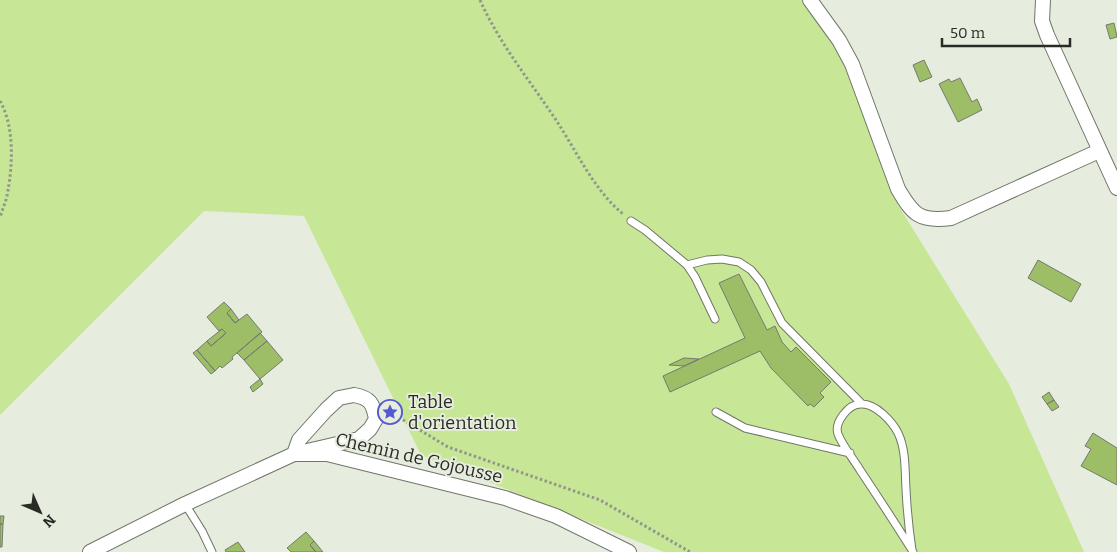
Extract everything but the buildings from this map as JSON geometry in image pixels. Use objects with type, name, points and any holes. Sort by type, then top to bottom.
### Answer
[{"type":"street","points":[[810,0],[839,40],[852,64],[898,189],[908,206],[918,215],[932,220],[951,218],[1100,151]]},
{"type":"street","points":[[1043,0],[1042,22],[1047,35],[1117,188]]},
{"type":"street","points":[[354,395],[365,397],[374,406],[376,419],[370,429],[359,439],[294,454],[299,440],[339,398],[354,395]]},
{"type":"street","name":"Chemin de Gojousse","points":[[90,552],[184,504],[294,454],[327,454],[505,498],[556,516],[630,552]]},
{"type":"lane","points":[[631,221],[645,230],[687,265],[695,277],[715,319]]},
{"type":"lane","points":[[687,265],[707,260],[722,259],[739,262],[751,270],[761,282],[782,323],[861,403],[875,409],[891,422],[899,435],[904,455],[908,522],[913,551]]},
{"type":"lane","points":[[861,403],[853,406],[844,415],[838,424],[838,434],[913,551]]},
{"type":"lane","points":[[716,412],[744,428],[850,453]]},
{"type":"lane","points":[[184,504],[202,531],[212,552]]},
{"type":"path","points":[[480,0],[494,26],[558,122],[599,189],[611,204],[631,221]]},
{"type":"path","points":[[0,100],[5,110],[12,144],[8,191],[0,217]]},
{"type":"path","points":[[390,412],[448,447],[600,500],[690,552]]},
{"type":"green space","points":[[0,0],[808,0],[839,40],[898,205],[1009,384],[1084,552],[664,552],[421,455],[304,216],[204,211],[0,415]]},
{"type":"place","name":"Table d'orientation","points":[[390,412]]}]
